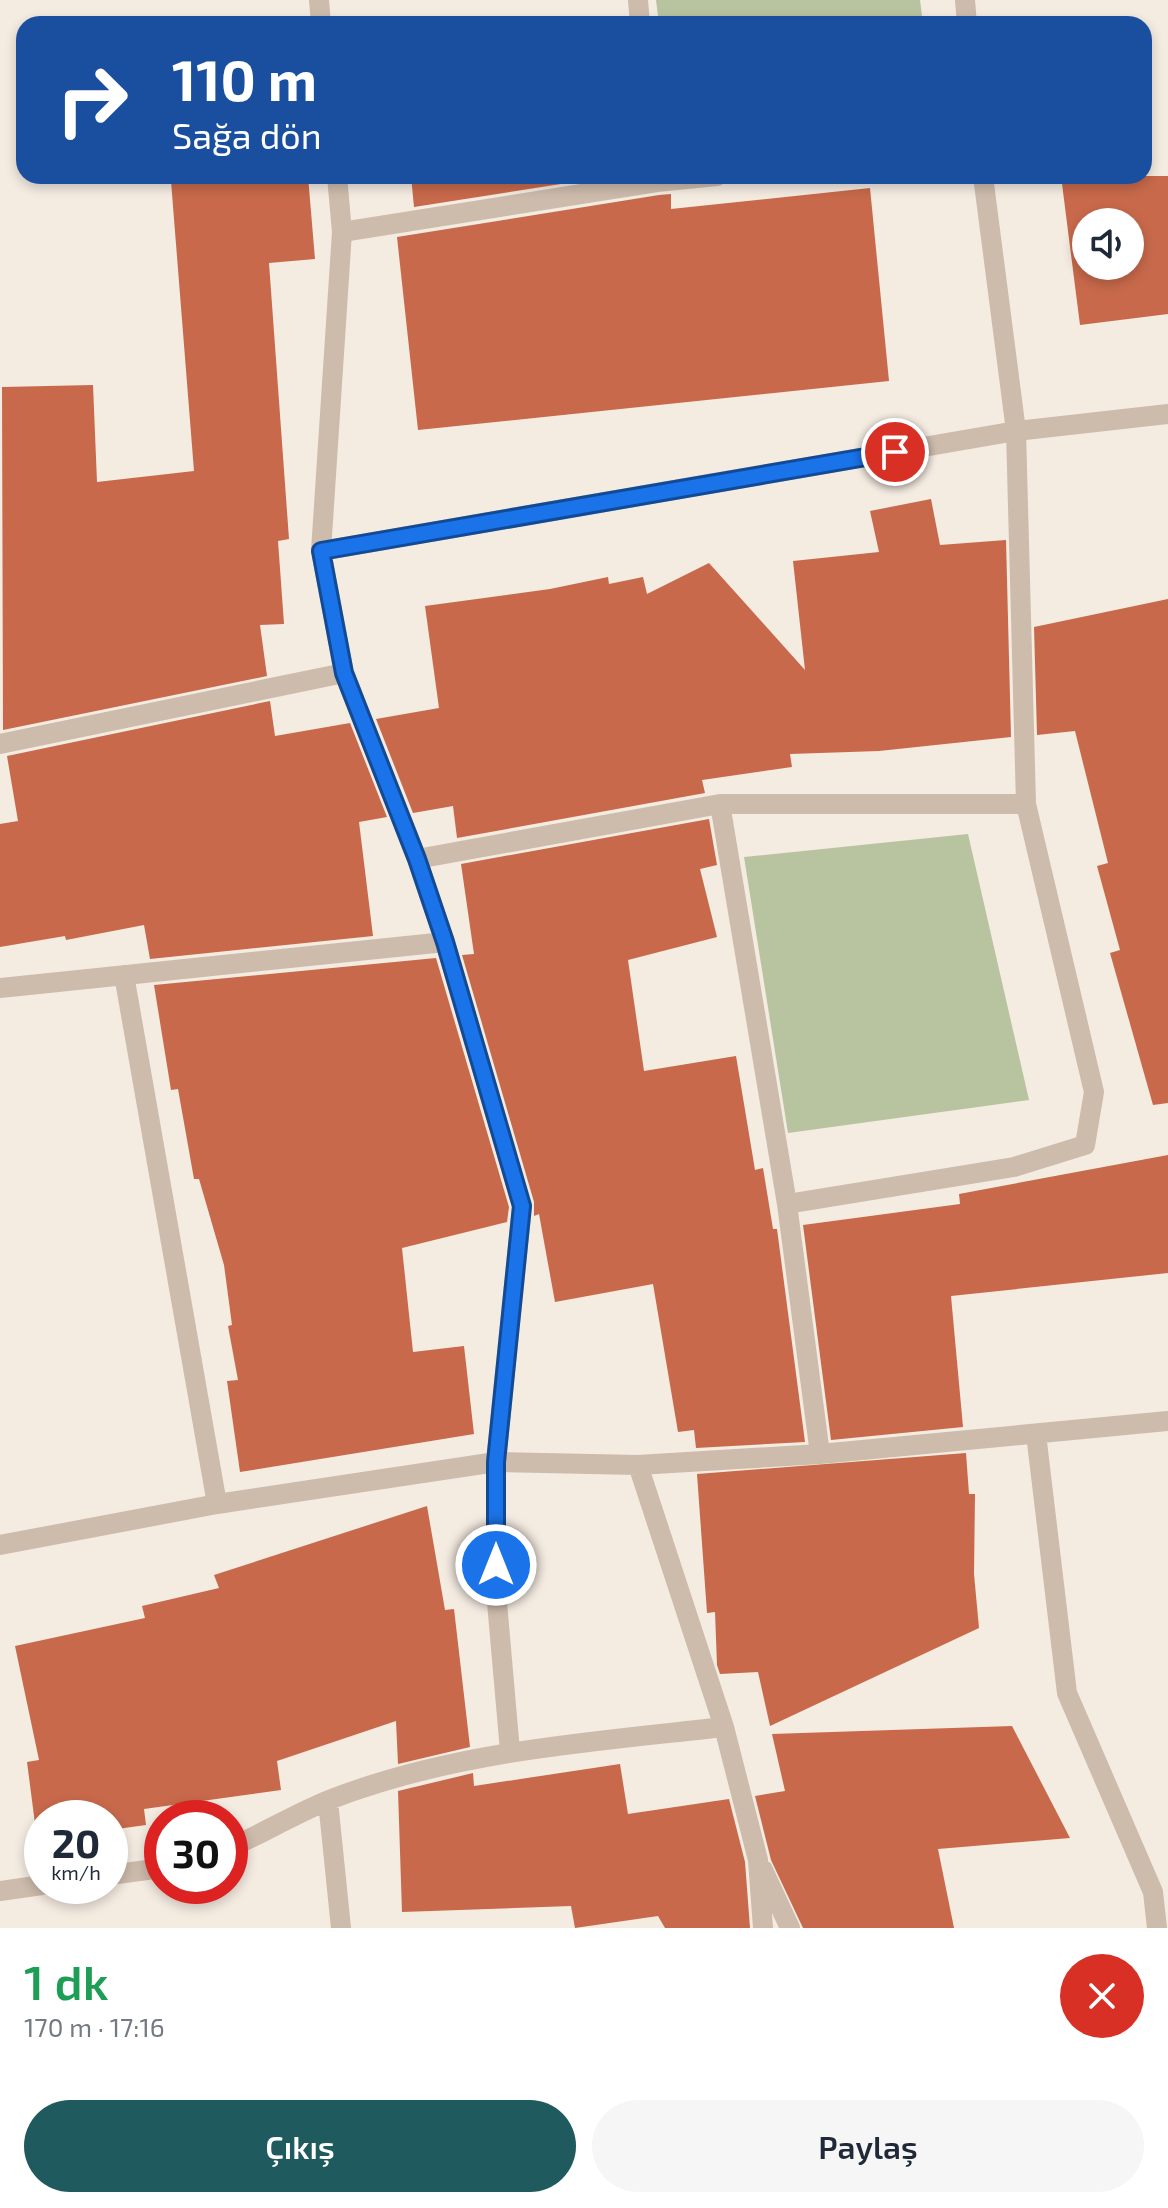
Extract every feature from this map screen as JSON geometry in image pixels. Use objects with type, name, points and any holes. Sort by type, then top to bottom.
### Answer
[{"type":"street","points":[[338,184],[342,232],[321,551],[344,673],[417,859],[445,942],[522,1206],[496,1462],[496,1591],[510,1751]]},
{"type":"street","points":[[342,232],[626,184]]},
{"type":"street","points":[[787,1204],[1014,1167],[1085,1145],[1094,1092],[1026,804],[1016,431],[984,184]]},
{"type":"street","points":[[321,551],[1016,431],[1168,414]]},
{"type":"street","points":[[0,744],[344,673]]},
{"type":"street","points":[[417,859],[720,804],[1026,804]]},
{"type":"street","points":[[720,804],[787,1204],[820,1454]]},
{"type":"street","points":[[0,988],[445,942]]},
{"type":"street","points":[[124,975],[217,1504]]},
{"type":"street","points":[[0,1545],[217,1504],[496,1462],[638,1465],[820,1454],[1168,1421]]},
{"type":"street","points":[[1036,1434],[1067,1693],[1153,1892],[1157,1928]]},
{"type":"street","points":[[638,1465],[724,1727],[758,1860],[763,1928]]},
{"type":"street","points":[[248,1839],[328,1801],[393,1779],[510,1751],[724,1727]]},
{"type":"street","points":[[328,1801],[341,1928]]},
{"type":"street","points":[[758,1860],[790,1928]]},
{"type":"street","points":[[0,1891],[24,1888]]},
{"type":"green space","points":[[656,0],[920,0],[922,16],[658,16]]},
{"type":"green space","points":[[968,834],[1029,1100],[788,1133],[744,857]]},
{"type":"building","points":[[1152,176],[1168,176],[1168,314],[1080,325],[1074,280],[1144,280],[1144,208],[1072,208],[1072,262],[1062,184],[1152,184]]},
{"type":"building","points":[[171,184],[309,184],[315,259],[269,263],[289,539],[278,541],[284,624],[260,625],[267,676],[3,730],[2,387],[93,385],[97,482],[194,471]]},
{"type":"building","points":[[412,184],[561,184],[414,207]]},
{"type":"building","points":[[870,188],[889,381],[418,430],[397,237],[659,195],[671,194],[671,209]]},
{"type":"building","points":[[931,499],[940,545],[1006,540],[1011,737],[879,751],[790,754],[792,767],[702,780],[705,793],[457,838],[453,806],[413,813],[376,719],[439,708],[425,606],[550,589],[608,577],[609,584],[643,577],[647,594],[709,563],[805,670],[793,561],[879,552],[870,511]]},
{"type":"building","points":[[1168,599],[1168,1103],[1153,1105],[1110,953],[1120,950],[1097,866],[1108,863],[1075,731],[1037,735],[1034,627]]},
{"type":"building","points":[[270,701],[275,736],[350,723],[387,817],[359,822],[373,936],[150,959],[144,925],[66,940],[65,936],[0,947],[0,824],[18,821],[7,756]]},
{"type":"building","points":[[709,819],[717,865],[700,869],[717,937],[628,960],[644,1071],[736,1056],[755,1170],[763,1168],[773,1229],[777,1229],[805,1442],[696,1448],[694,1430],[678,1432],[653,1284],[555,1302],[539,1214],[534,1216],[534,1202],[462,955],[474,954],[461,864]]},
{"type":"building","points":[[436,958],[509,1207],[507,1222],[402,1248],[413,1352],[464,1346],[474,1434],[240,1472],[227,1381],[238,1380],[228,1326],[232,1325],[224,1265],[199,1179],[194,1179],[178,1089],[171,1090],[154,985]]},
{"type":"building","points":[[1168,1155],[1168,1273],[951,1296],[963,1427],[831,1440],[803,1225],[960,1204],[959,1194]]},
{"type":"building","points":[[966,1453],[969,1494],[975,1494],[974,1574],[979,1628],[770,1726],[758,1672],[720,1674],[717,1665],[715,1612],[707,1613],[697,1474]]},
{"type":"building","points":[[427,1506],[445,1610],[454,1609],[470,1747],[398,1764],[396,1721],[277,1761],[281,1790],[209,1800],[144,1800],[144,1825],[128,1828],[128,1800],[32,1800],[27,1762],[39,1760],[15,1646],[145,1618],[142,1606],[219,1588],[214,1575]]},
{"type":"building","points":[[1012,1726],[1070,1838],[938,1849],[954,1928],[803,1928],[771,1860],[755,1796],[785,1791],[772,1734]]},
{"type":"building","points":[[620,1764],[628,1814],[729,1799],[745,1862],[750,1928],[665,1928],[658,1916],[575,1928],[571,1906],[402,1912],[398,1791],[473,1773],[474,1786]]},
{"type":"route","points":[[496,1565],[496,1462],[522,1206],[445,942],[417,859],[344,673],[321,551],[895,452]]}]
